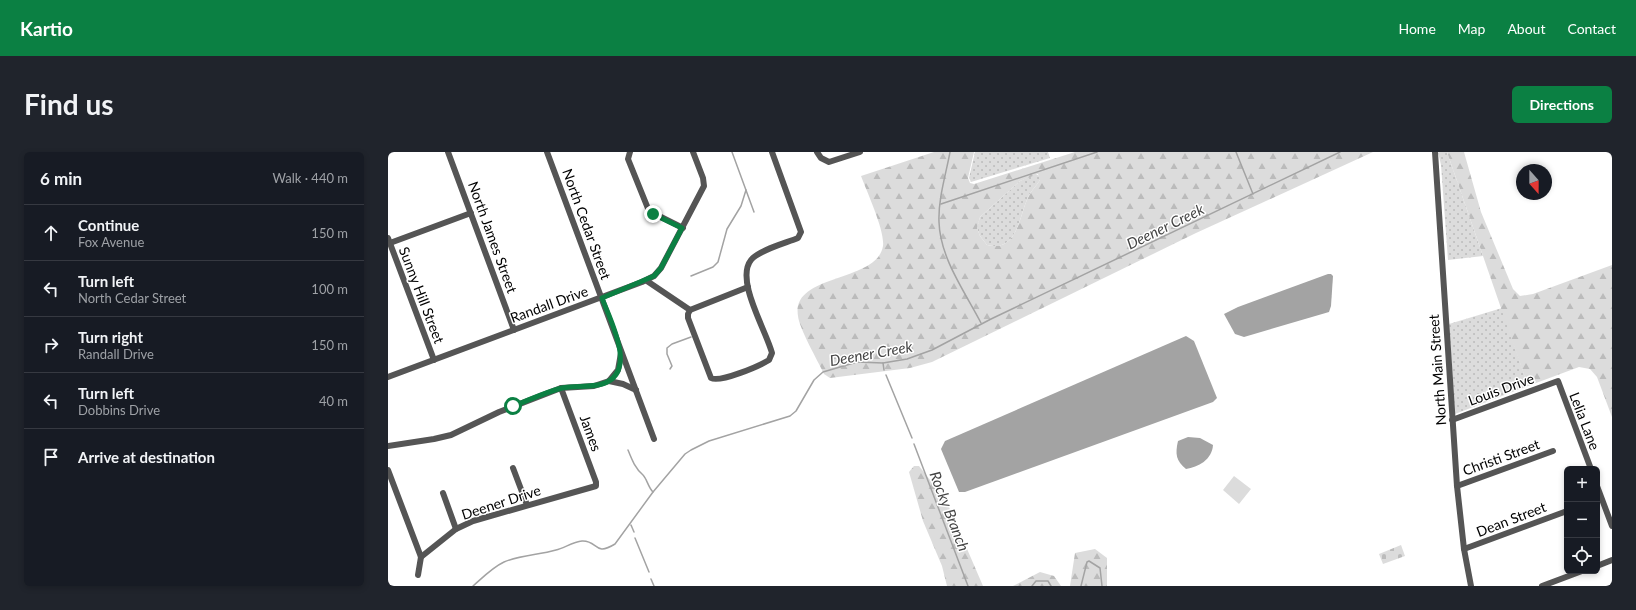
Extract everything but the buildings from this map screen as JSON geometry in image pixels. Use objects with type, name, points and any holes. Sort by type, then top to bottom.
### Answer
[{"type":"street","name":"North James Street","points":[[448,152],[514,330]]},
{"type":"street","name":"North Cedar Street","points":[[547,152],[654,439]]},
{"type":"street","points":[[630,152],[628,159],[646,206],[653,214],[682,228]]},
{"type":"street","name":"Randall Drive","points":[[388,377],[602,298],[647,280],[658,273],[704,186],[703,178],[693,152]]},
{"type":"street","points":[[748,287],[690,310],[688,314],[688,318],[709,375],[714,380],[724,379],[765,362],[771,357],[771,349],[748,287],[746,269],[751,260],[760,254],[801,235],[772,152]]},
{"type":"street","points":[[817,152],[821,158],[829,162],[860,152]]},
{"type":"street","name":"North Main Street","points":[[1435,152],[1438,167],[1457,486],[1464,550],[1472,586]]},
{"type":"street","points":[[389,240],[471,213]]},
{"type":"street","name":"Sunny Hill Street","points":[[389,240],[434,360]]},
{"type":"street","points":[[647,280],[690,310]]},
{"type":"street","points":[[609,381],[618,370],[622,351]]},
{"type":"street","points":[[388,446],[434,439],[451,434],[499,412],[561,388],[594,386],[609,381],[623,384],[636,390]]},
{"type":"street","name":"Louis Drive","points":[[1452,420],[1558,381]]},
{"type":"street","name":"Lelia Lane","points":[[1558,381],[1590,466]]},
{"type":"street","name":"James","points":[[561,388],[596,482],[596,486]]},
{"type":"street","name":"Christi Street","points":[[1457,486],[1553,451]]},
{"type":"street","points":[[513,468],[527,505]]},
{"type":"street","points":[[388,470],[421,557],[418,576]]},
{"type":"street","name":"Deener Drive","points":[[421,557],[456,529],[481,518],[596,486]]},
{"type":"street","points":[[443,493],[456,529]]},
{"type":"street","points":[[1600,494],[1612,526]]},
{"type":"street","name":"Dean Street","points":[[1464,550],[1564,512]]},
{"type":"street","points":[[1600,565],[1612,560]]},
{"type":"street","points":[[1542,586],[1574,574]]},
{"type":"green space","points":[[934,152],[974,152],[968,178],[970,183],[974,184],[1075,152],[1373,152],[1196,233],[932,362],[910,368],[830,378],[824,374],[799,321],[799,302],[807,292],[820,285],[866,266],[877,258],[883,246],[883,239],[875,211],[861,176]],"holes":[[[1038,174],[1040,180],[1029,195],[1016,230],[1011,238],[1005,243],[997,246],[987,245],[980,236],[977,228],[980,217],[1020,181]]]},
{"type":"green space","points":[[975,152],[1048,152],[1050,158],[971,182],[969,178]]},
{"type":"green space","points":[[1438,152],[1447,152],[1483,256],[1448,260],[1441,165]]},
{"type":"green space","points":[[1447,152],[1464,152],[1481,212],[1513,289],[1520,296],[1533,294],[1612,265],[1612,417],[1597,377],[1590,369],[1579,367],[1528,386]]},
{"type":"green space","points":[[1035,174],[1040,176],[1040,180],[1029,195],[1016,230],[1011,238],[1005,243],[997,246],[987,245],[980,236],[977,228],[980,217],[1020,181]]},
{"type":"green space","points":[[1502,308],[1528,386],[1455,414],[1449,324]]},
{"type":"green space","points":[[914,466],[919,466],[946,500],[983,586],[947,586],[942,566],[923,521],[909,472]]},
{"type":"green space","points":[[1234,476],[1251,489],[1239,504],[1223,490]]},
{"type":"green space","points":[[1401,545],[1405,556],[1383,564],[1379,554]]},
{"type":"green space","points":[[1095,549],[1107,558],[1107,586],[1070,586],[1075,553]]},
{"type":"green space","points":[[1040,572],[1054,576],[1061,586],[1013,586]]},
{"type":"shaded area","points":[[1328,274],[1333,276],[1331,306],[1329,312],[1244,337],[1235,334],[1224,314],[1238,307]]},
{"type":"shaded area","points":[[1186,336],[1194,341],[1217,398],[1213,402],[965,492],[959,492],[941,449],[945,441]]},
{"type":"shaded area","points":[[1188,437],[1200,438],[1213,445],[1210,455],[1204,462],[1195,467],[1186,469],[1178,460],[1177,450],[1178,441]]},
{"type":"waterway","points":[[732,152],[754,212]]},
{"type":"waterway","points":[[950,152],[940,204],[940,235],[954,274],[981,323]]},
{"type":"waterway","points":[[941,204],[1097,152]]},
{"type":"waterway","points":[[1236,152],[1253,194]]},
{"type":"waterway","name":"Deener Creek","points":[[473,586],[504,562],[523,556],[556,550],[582,541],[587,541],[603,549],[615,544],[653,492],[685,454],[709,441],[790,416],[796,411],[814,380],[823,372],[857,362],[883,363],[907,359],[932,350],[991,319],[1340,152]]},
{"type":"waterway","points":[[691,276],[713,267],[718,262],[727,229],[741,206],[746,190]]},
{"type":"waterway","points":[[670,369],[672,366],[667,354],[667,348],[672,344],[691,337]]},
{"type":"waterway","name":"Deener Creek","points":[[883,363],[884,370]]},
{"type":"waterway","name":"Rocky Branch","points":[[886,375],[912,438]]},
{"type":"waterway","name":"Rocky Branch","points":[[914,444],[968,586]]},
{"type":"waterway","points":[[628,450],[636,467],[653,492]]},
{"type":"waterway","points":[[631,525],[634,532]]},
{"type":"waterway","points":[[635,538],[649,572]]},
{"type":"waterway","name":"Rocky Branch","points":[[1081,586],[1087,562],[1089,561],[1100,568],[1102,586]]},
{"type":"waterway","points":[[651,579],[654,586]]},
{"type":"waterway","name":"Rocky Branch","points":[[1032,586],[1036,581],[1048,581],[1051,586]]},
{"type":"route","points":[[513,406],[561,388],[594,386],[602,384],[609,381],[618,370],[622,351],[602,298],[651,278],[658,273],[682,228],[653,214]]}]
